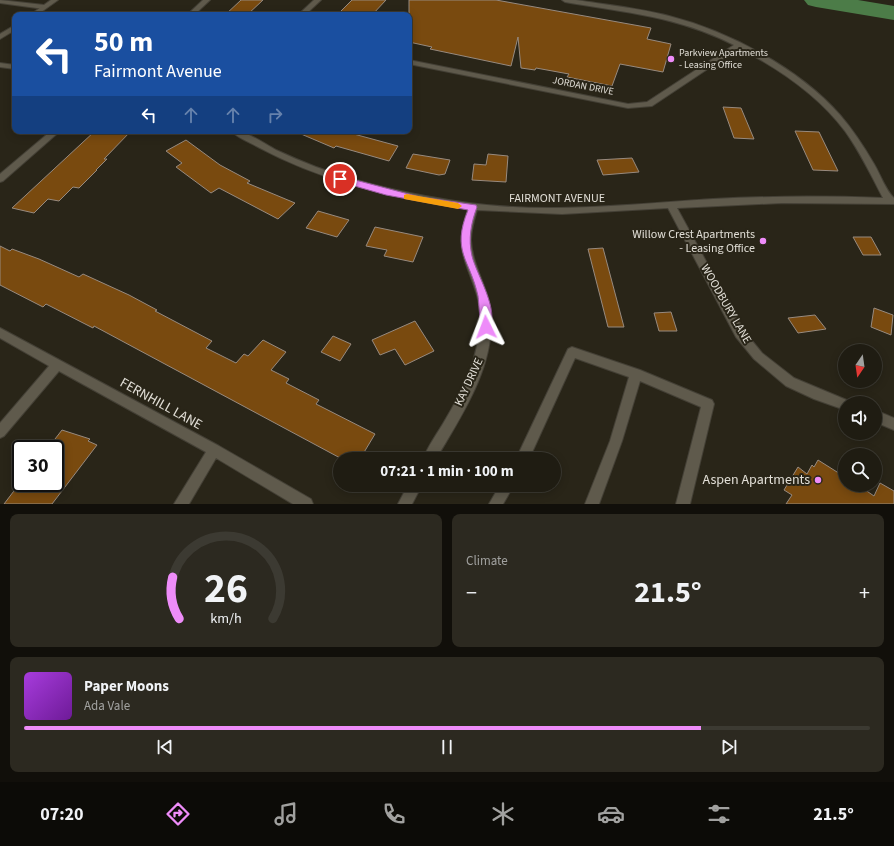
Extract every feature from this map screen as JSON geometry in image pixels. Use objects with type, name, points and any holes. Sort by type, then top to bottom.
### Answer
[{"type":"street","points":[[0,0],[44,7]]},
{"type":"street","points":[[37,12],[55,0]]},
{"type":"street","points":[[193,12],[207,0]]},
{"type":"street","points":[[304,12],[318,0]]},
{"type":"street","points":[[565,0],[681,21],[738,46],[801,84],[835,115],[855,141],[892,201]]},
{"type":"street","points":[[0,37],[12,29]]},
{"type":"street","name":"JORDAN DRIVE","points":[[412,63],[628,106],[649,104],[738,46]]},
{"type":"street","points":[[0,65],[12,67]]},
{"type":"street","points":[[0,179],[52,134]]},
{"type":"street","name":"FAIRMONT AVENUE","points":[[239,134],[266,150],[299,164],[354,183],[420,199],[473,207],[561,211],[755,201],[892,201]]},
{"type":"street","name":"WOODBURY LANE","points":[[671,205],[740,334],[758,356],[790,382],[818,396],[838,403]]},
{"type":"street","name":"KAY DRIVE","points":[[434,452],[470,386],[482,353],[485,339],[486,316],[482,294],[467,256],[465,239],[467,222],[473,207]]},
{"type":"street","name":"FERNHILL LANE","points":[[0,333],[214,450],[306,504]]},
{"type":"street","points":[[525,452],[572,352],[636,374],[708,404],[683,504]]},
{"type":"street","points":[[0,432],[58,364]]},
{"type":"street","points":[[592,504],[616,441],[636,374]]},
{"type":"street","points":[[882,419],[894,424]]},
{"type":"street","points":[[181,504],[214,450]]},
{"type":"street","points":[[405,504],[411,492]]},
{"type":"street","points":[[496,504],[503,492]]},
{"type":"building","points":[[241,0],[263,0],[250,12],[228,12]]},
{"type":"building","points":[[352,0],[386,0],[375,12],[340,12]]},
{"type":"building","points":[[409,0],[496,0],[651,28],[647,39],[671,44],[663,72],[620,64],[612,86],[567,77],[569,74],[536,68],[535,70],[521,68],[518,37],[511,66],[430,49],[432,47],[412,43],[412,12],[409,12]]},
{"type":"building","points":[[723,107],[741,108],[754,139],[734,138]]},
{"type":"building","points":[[795,131],[819,132],[838,171],[813,170]]},
{"type":"building","points":[[92,134],[128,134],[104,159],[107,159],[97,170],[79,188],[73,187],[59,201],[48,199],[34,213],[12,208]]},
{"type":"building","points":[[301,134],[354,134],[398,146],[389,161],[336,146],[334,148]]},
{"type":"building","points":[[186,140],[220,165],[250,181],[247,183],[295,203],[278,219],[219,188],[211,193],[176,167],[182,163],[166,151]]},
{"type":"building","points":[[413,154],[450,160],[445,174],[439,175],[406,168]]},
{"type":"building","points":[[488,154],[508,156],[506,182],[472,180],[474,164],[486,165]]},
{"type":"building","points":[[632,158],[639,172],[603,175],[597,160]]},
{"type":"building","points":[[318,211],[349,220],[337,237],[306,228]]},
{"type":"building","points":[[375,227],[423,237],[413,262],[384,256],[387,250],[366,246]]},
{"type":"building","points":[[853,237],[871,237],[881,255],[863,255]]},
{"type":"building","points":[[0,246],[10,251],[12,249],[39,259],[79,277],[83,274],[129,295],[157,310],[155,311],[212,341],[206,348],[236,363],[244,354],[248,356],[263,340],[286,352],[271,370],[289,379],[286,383],[319,400],[316,404],[375,434],[364,452],[333,452],[333,454],[94,326],[93,328],[46,304],[43,307],[0,285]]},
{"type":"building","points":[[603,248],[624,327],[608,327],[588,249]]},
{"type":"building","points":[[874,308],[893,315],[891,335],[871,327]]},
{"type":"building","points":[[671,312],[677,331],[659,331],[654,313]]},
{"type":"building","points":[[815,315],[826,329],[798,333],[788,318]]},
{"type":"building","points":[[415,321],[434,351],[405,365],[395,349],[380,355],[372,340]]},
{"type":"building","points":[[333,336],[351,344],[340,361],[321,352]]},
{"type":"building","points":[[62,430],[90,439],[88,441],[97,445],[64,488],[64,440],[55,439]]},
{"type":"building","name":"Aspen Apartments","points":[[818,460],[838,473],[838,492],[868,492],[874,496],[876,492],[882,492],[882,484],[894,491],[894,504],[786,504],[792,495],[784,490],[798,467],[807,474],[812,465],[814,467]]},
{"type":"building","points":[[13,492],[61,492],[52,504],[4,504]]},
{"type":"waterway","points":[[816,0],[894,13]]},
{"type":"slow traffic","points":[[407,197],[458,206]]},
{"type":"place","name":"Parkview Apartments - Leasing Office","points":[[671,59]]},
{"type":"place","name":"Willow Crest Apartments - Leasing Office","points":[[763,241]]},
{"type":"place","name":"Aspen Apartments","points":[[818,480]]},
{"type":"route","points":[[340,179],[386,192],[473,207],[467,222],[465,239],[467,256],[482,294],[486,316],[486,327]]}]
